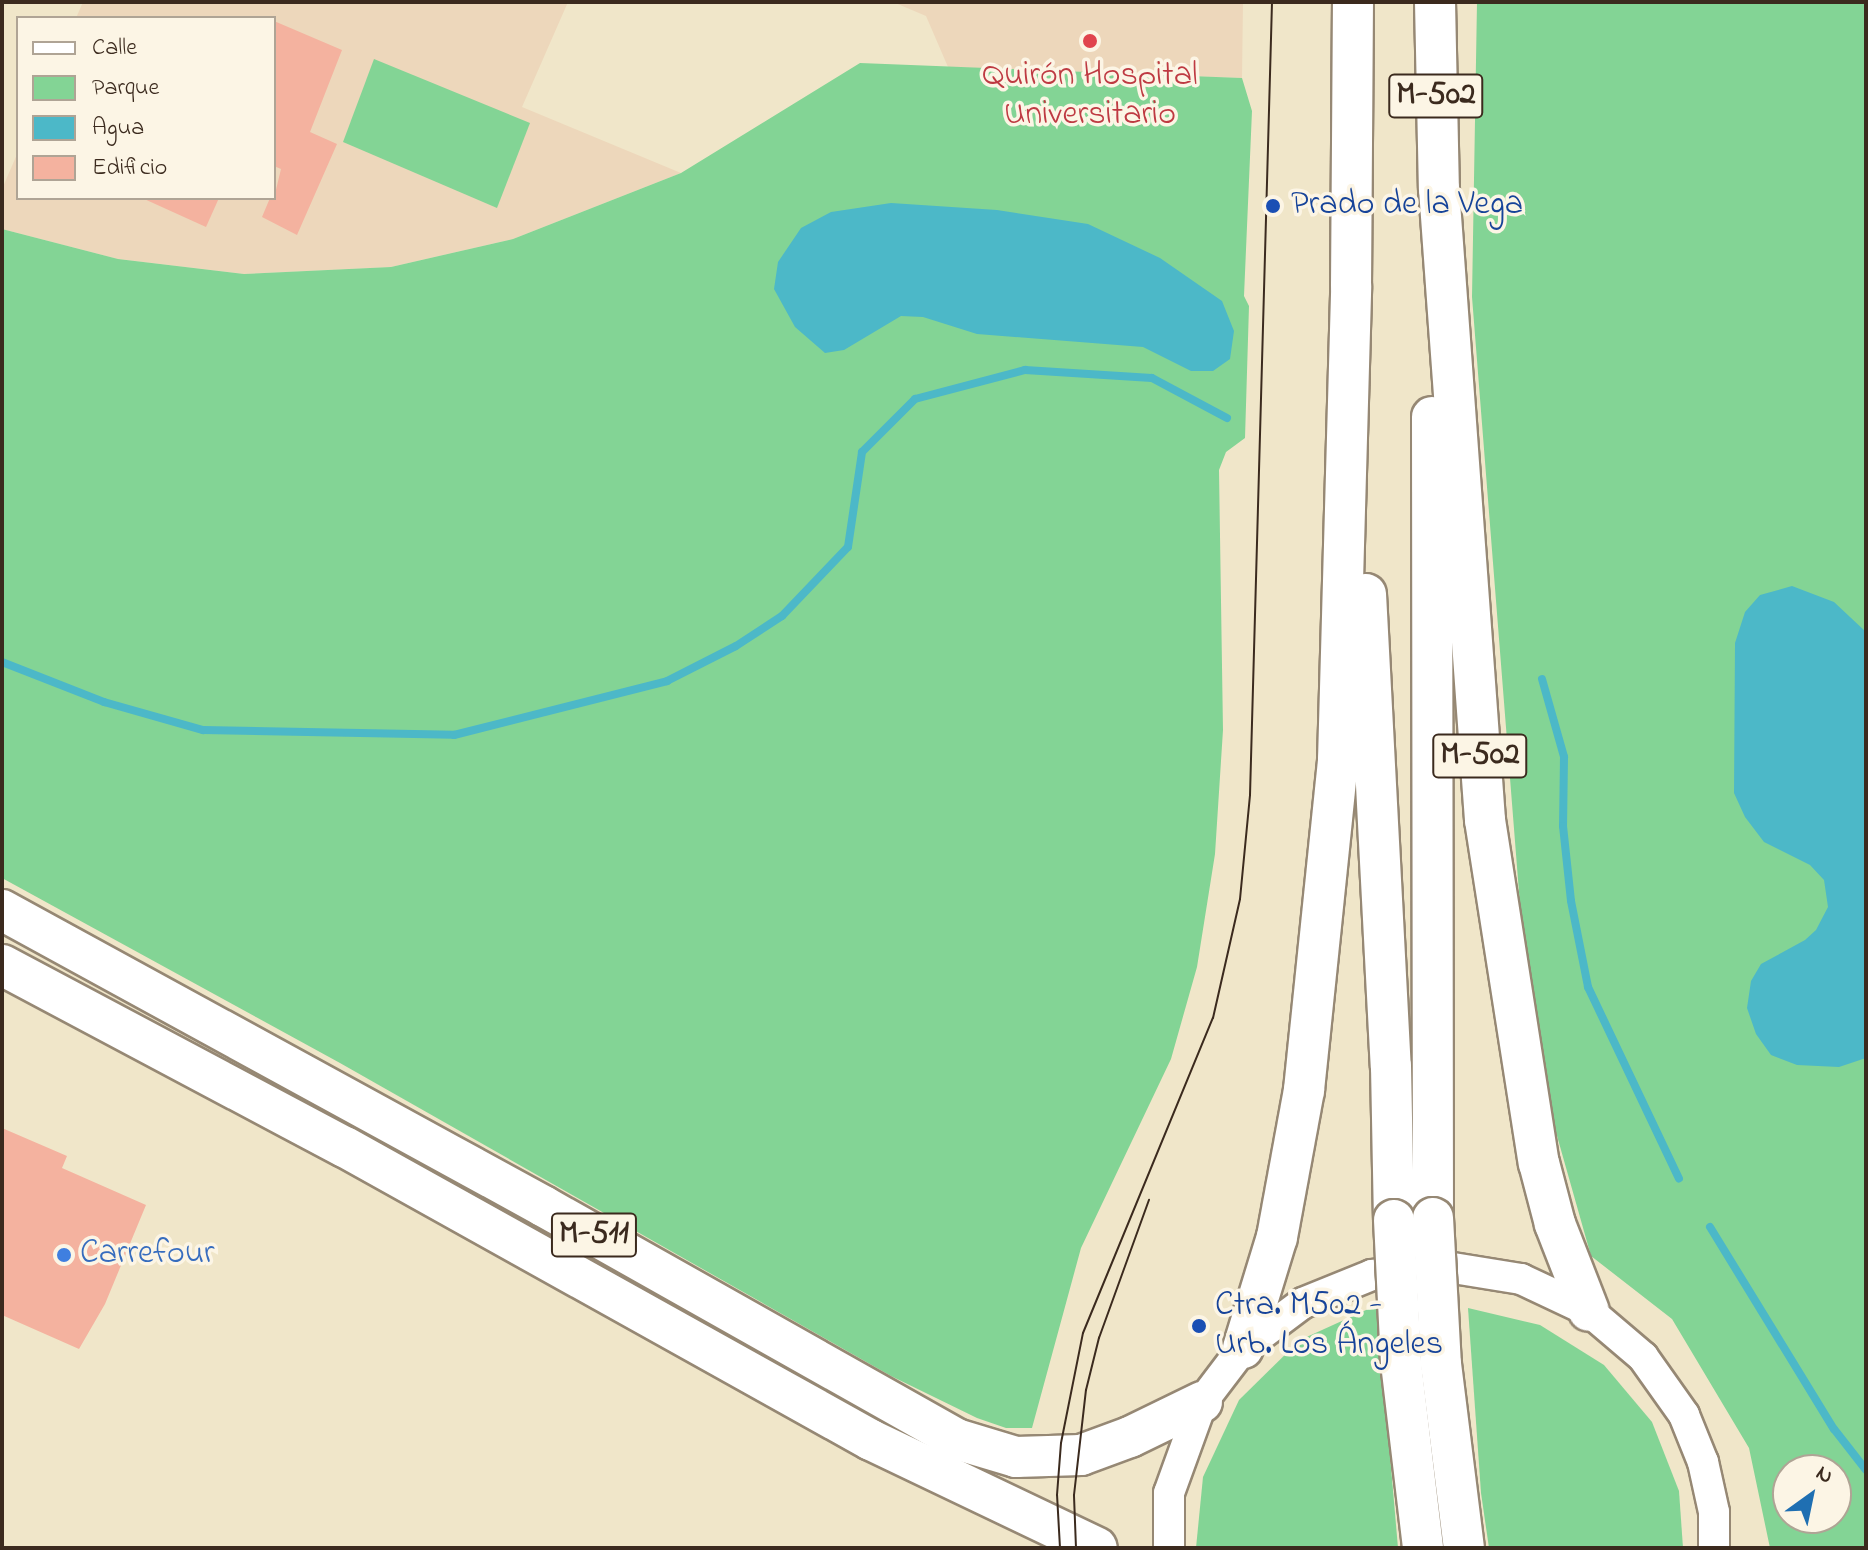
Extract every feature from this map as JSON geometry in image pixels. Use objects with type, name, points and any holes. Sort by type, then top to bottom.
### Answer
[{"type":"highway","name":"M-502","points":[[1243,1348],[1277,1237],[1304,1090],[1336,776],[1351,286],[1353,2]]},
{"type":"highway","name":"M-502","points":[[1435,2],[1439,189],[1430,500],[1433,1218],[1441,1364],[1464,1548]]},
{"type":"highway","name":"M-502","points":[[1439,189],[1485,820],[1539,1163],[1555,1224],[1589,1311]]},
{"type":"highway","name":"M-502","points":[[1351,286],[1391,1066],[1401,1363],[1423,1548]]},
{"type":"highway","name":"M-511","points":[[2,910],[543,1206],[956,1439],[1016,1457],[1081,1455],[1130,1437],[1202,1402]]},
{"type":"highway","name":"M-511","points":[[2,965],[345,1147],[871,1440],[1097,1548]]},
{"type":"street","name":"M-511","points":[[1169,1548],[1169,1493],[1202,1402],[1243,1348],[1303,1303],[1372,1275],[1447,1267],[1521,1279],[1589,1311],[1643,1357],[1684,1415],[1703,1462],[1714,1512],[1714,1548]]},
{"type":"street","points":[[1714,1512],[1735,1548]]},
{"type":"shaded area","points":[[83,2],[568,2],[522,107],[681,173],[513,239],[391,267],[244,274],[118,259],[2,229],[2,189],[16,157],[16,200],[276,200],[276,16],[77,16]]},
{"type":"shaded area","name":"Quirón Hospital Universitario","points":[[893,2],[1243,2],[1242,78],[948,67],[926,16]]},
{"type":"green space","points":[[1477,2],[1866,2],[1866,1548],[1770,1548],[1749,1448],[1672,1319],[1591,1256],[1531,1044],[1472,297]]},
{"type":"green space","points":[[374,59],[530,123],[497,208],[343,142]]},
{"type":"green space","points":[[860,63],[1242,78],[1252,111],[1244,296],[1249,306],[1245,438],[1226,452],[1219,470],[1223,730],[1215,854],[1197,967],[1171,1059],[1081,1248],[1032,1428],[1006,1428],[977,1418],[891,1376],[340,1063],[2,878],[2,229],[118,259],[244,274],[391,267],[513,239],[681,173]]},
{"type":"green space","points":[[1377,1305],[1398,1548],[1196,1548],[1203,1477],[1239,1400],[1300,1340]]},
{"type":"green space","points":[[1468,1308],[1540,1325],[1604,1365],[1652,1422],[1679,1491],[1683,1548],[1489,1548],[1481,1493]]},
{"type":"water","points":[[891,203],[997,210],[1088,224],[1160,258],[1222,301],[1234,331],[1230,359],[1213,371],[1191,371],[1143,347],[977,334],[923,317],[901,316],[844,350],[825,353],[795,327],[774,289],[778,262],[801,228],[831,212]]},
{"type":"water","points":[[1792,586],[1834,602],[1866,632],[1866,1058],[1839,1067],[1797,1065],[1771,1055],[1756,1034],[1747,1008],[1751,981],[1761,964],[1805,940],[1816,930],[1828,907],[1824,880],[1810,865],[1764,842],[1745,817],[1734,793],[1735,643],[1745,612],[1760,595]]},
{"type":"building","points":[[276,22],[342,50],[310,132],[337,144],[297,235],[262,217],[269,200],[276,200],[281,169],[276,167]]},
{"type":"building","points":[[146,200],[218,200],[206,227]]},
{"type":"building","name":"Carrefour","points":[[2,1128],[67,1156],[62,1168],[146,1205],[105,1304],[79,1349],[2,1315]]},
{"type":"waterway","points":[[2,662],[104,702],[203,730],[454,735],[667,681],[736,646],[782,616],[848,547],[862,452],[915,399],[1025,370],[1152,378],[1227,418]]},
{"type":"waterway","points":[[1542,679],[1564,757],[1563,826],[1571,901],[1588,987],[1679,1179]]},
{"type":"waterway","points":[[1710,1227],[1834,1429],[1866,1470]]},
{"type":"tram line","points":[[1060,1548],[1057,1495],[1061,1443],[1083,1333],[1213,1018],[1240,899],[1250,795],[1272,2]]},
{"type":"tram line","points":[[1076,1548],[1074,1495],[1086,1390],[1099,1338],[1149,1200]]},
{"type":"place","name":"Quirón Hospital Universitario","points":[[1090,41]]},
{"type":"place","name":"Prado de la Vega","points":[[1273,206]]},
{"type":"place","name":"Carrefour","points":[[64,1255]]},
{"type":"place","name":"Ctra. M502 - Urb. Los Ángeles","points":[[1199,1326]]}]
